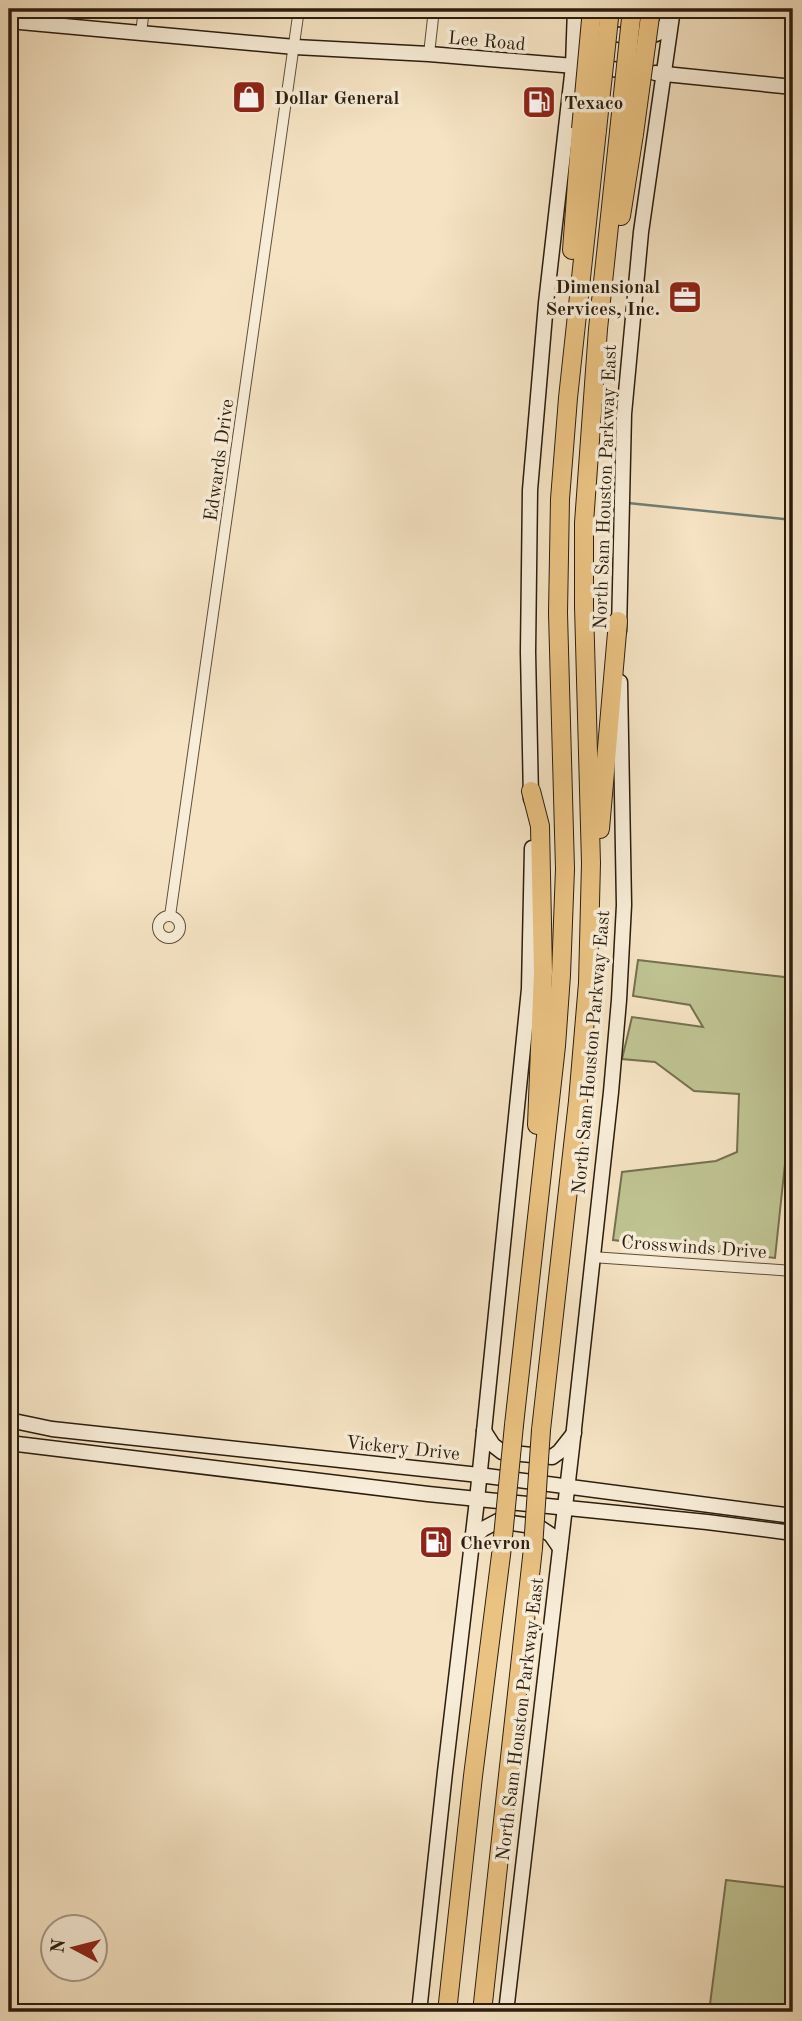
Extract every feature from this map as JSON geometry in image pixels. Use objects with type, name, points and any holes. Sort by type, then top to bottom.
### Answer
[{"type":"highway","points":[[582,126],[592,9]]},
{"type":"highway","name":"North Sam Houston Parkway East","points":[[447,2012],[502,1547],[556,1037],[564,905],[565,831],[558,613],[562,463],[582,126],[610,9]]},
{"type":"highway","name":"North Sam Houston Parkway East","points":[[482,2012],[533,1548],[541,1430],[579,1101],[590,947],[591,819],[583,564],[591,410],[626,133],[632,9]]},
{"type":"highway","points":[[626,133],[651,9]]},
{"type":"highway","points":[[590,947],[618,621]]},
{"type":"highway","points":[[531,790],[540,826],[543,972],[533,1257]]},
{"type":"highway","points":[[491,2012],[511,1756]]},
{"type":"main road","name":"North Sam Houston Parkway East","points":[[419,2012],[477,1500],[529,989],[533,844],[528,652],[530,491],[546,303],[582,126],[573,66],[575,9]]},
{"type":"main road","points":[[584,9],[583,19],[589,27],[599,32],[646,37],[663,30],[672,9]]},
{"type":"main road","name":"North Sam Houston Parkway East","points":[[506,2012],[614,1066],[624,907],[618,621],[624,414],[640,232],[672,9]]},
{"type":"main road","name":"Lee Road","points":[[9,21],[295,47],[429,54],[663,73],[793,87]]},
{"type":"main road","points":[[582,126],[575,108],[584,101],[598,99],[623,102],[638,108],[647,116],[655,130]]},
{"type":"main road","points":[[11,1421],[9,1441],[477,1500],[565,1507],[793,1533]]},
{"type":"main road","name":"Vickery Drive","points":[[11,1421],[52,1429],[479,1475],[793,1516]]},
{"type":"main road","points":[[484,1431],[493,1445],[502,1452],[552,1457],[573,1433]]},
{"type":"main road","points":[[106,1454],[108,1434]]},
{"type":"main road","points":[[226,1470],[229,1447]]},
{"type":"main road","points":[[707,1522],[710,1504]]},
{"type":"main road","points":[[472,1540],[483,1529],[498,1521],[538,1527],[551,1535],[560,1548]]},
{"type":"street","points":[[141,33],[144,9]]},
{"type":"street","name":"Edwards Drive","points":[[170,916],[299,9]]},
{"type":"street","points":[[429,54],[434,9]]},
{"type":"street","name":"Crosswinds Drive","points":[[592,1257],[793,1271]]},
{"type":"green space","points":[[638,960],[793,978],[793,1088],[775,1258],[613,1240],[622,1172],[716,1161],[737,1152],[739,1094],[694,1091],[655,1062],[622,1059],[632,1017],[703,1027],[690,1005],[633,996]]},
{"type":"green space","points":[[726,1880],[793,1888],[793,2012],[709,2012]]},
{"type":"waterway","points":[[628,503],[793,520]]},
{"type":"place","name":"Dollar General","points":[[249,97]]},
{"type":"place","name":"Texaco","points":[[539,102]]},
{"type":"place","name":"Dimensional Services, Inc.","points":[[685,297]]},
{"type":"place","name":"Chevron","points":[[436,1542]]}]
